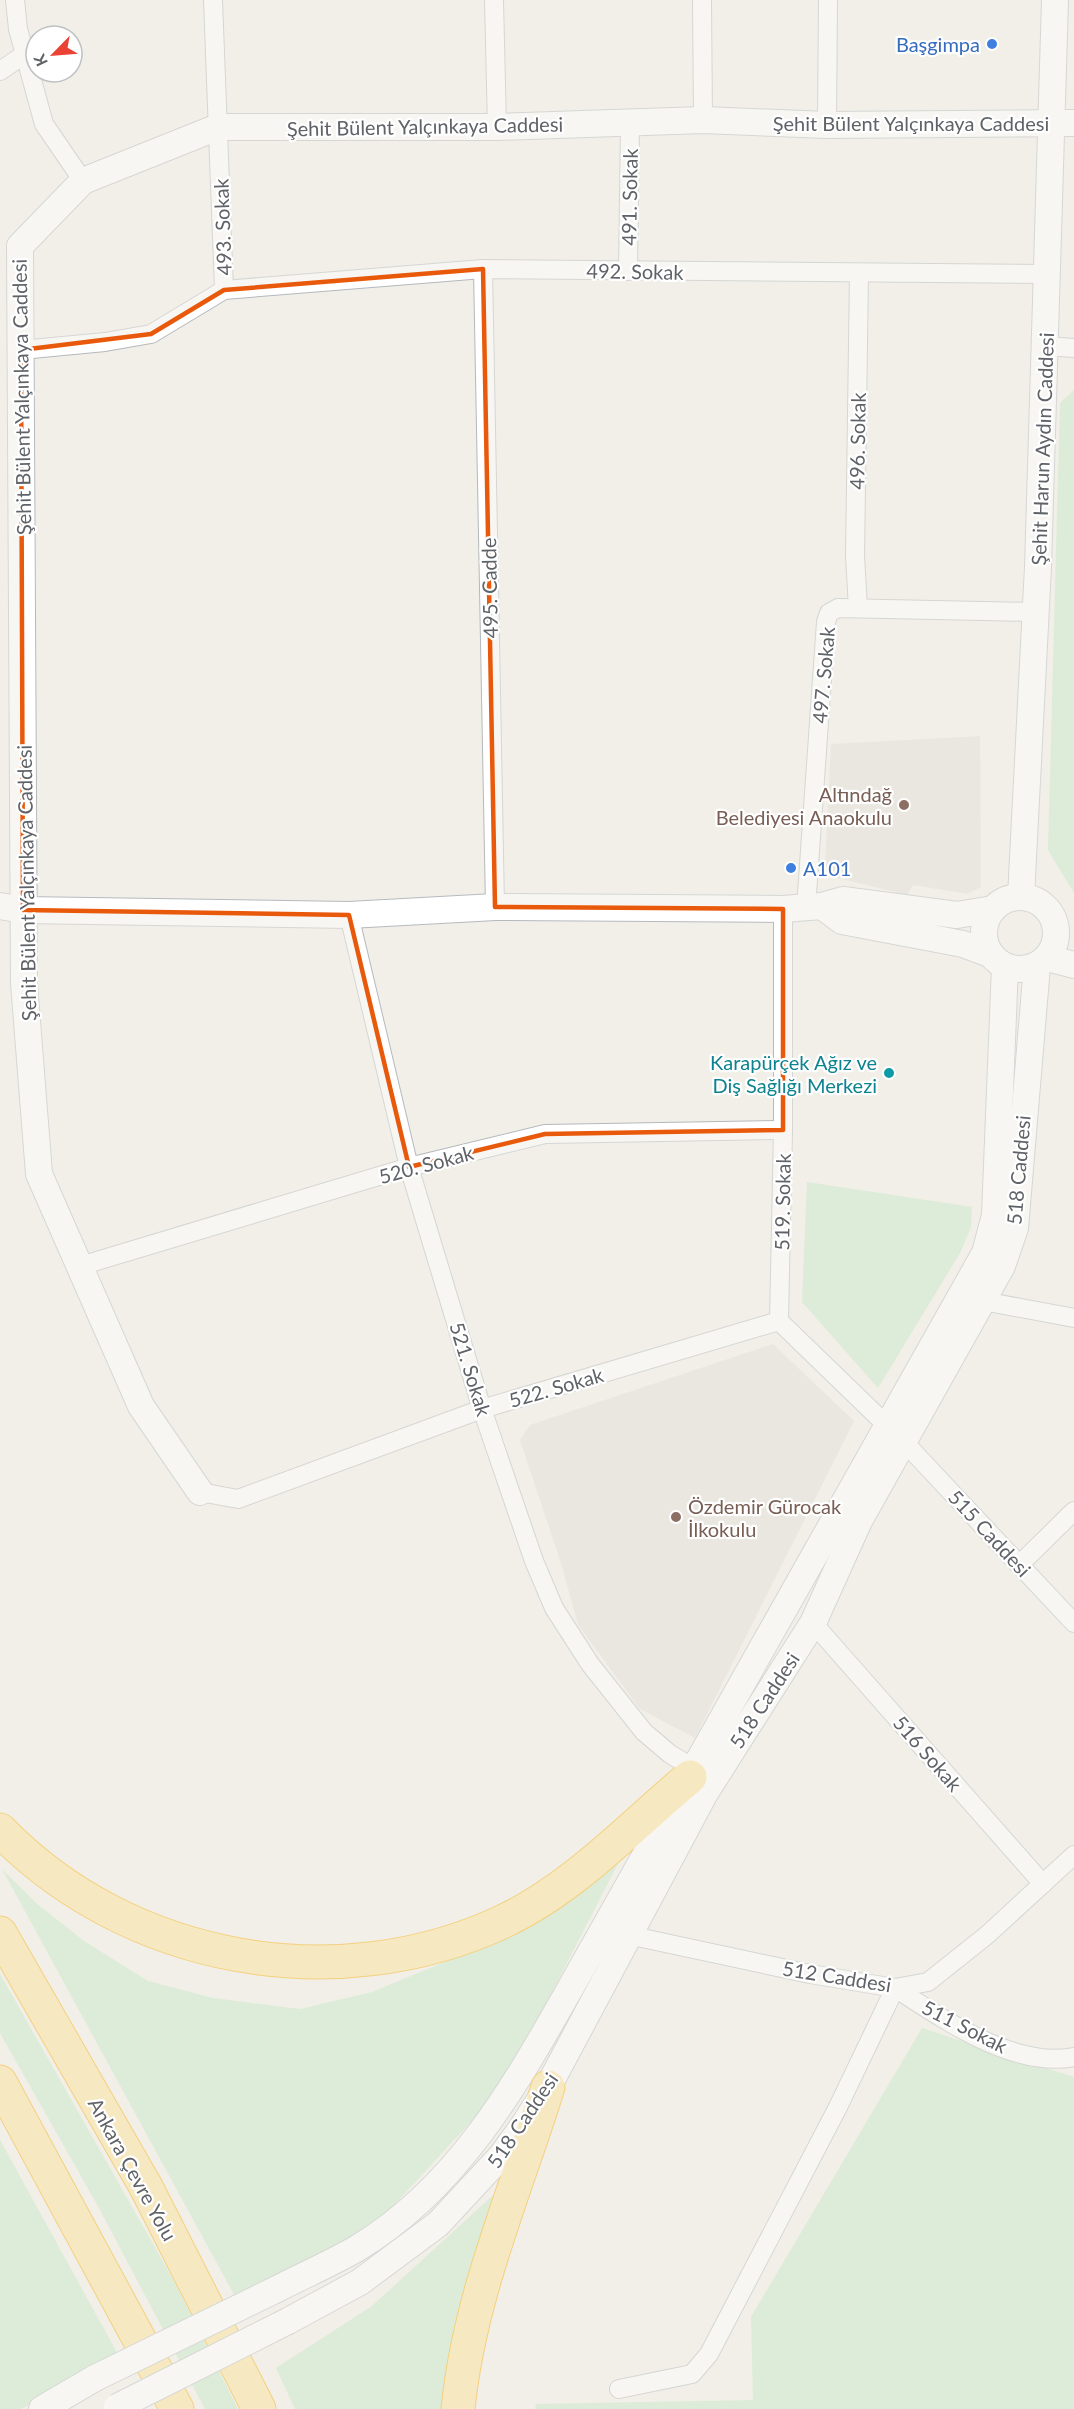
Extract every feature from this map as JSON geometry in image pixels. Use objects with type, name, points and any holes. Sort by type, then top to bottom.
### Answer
[{"type":"highway","points":[[0,1830],[28,1857],[92,1902],[190,1945],[275,1961],[371,1960],[454,1941],[505,1920],[567,1881],[693,1773]]},
{"type":"highway","name":"Ankara Çevre Yolu","points":[[0,1933],[146,2187],[259,2409]]},
{"type":"highway","points":[[0,2082],[177,2409]]},
{"type":"highway","points":[[458,2409],[476,2309],[499,2228],[548,2087]]},
{"type":"street","points":[[15,0],[18,29],[24,50]]},
{"type":"street","name":"493. Sokak","points":[[21,350],[105,342],[151,334],[224,290],[213,0]]},
{"type":"street","points":[[494,0],[497,127]]},
{"type":"street","points":[[702,0],[703,120]]},
{"type":"street","points":[[827,125],[828,0]]},
{"type":"street","name":"Şehit Harun Aydın Caddesi","points":[[1021,897],[1036,612],[1047,274],[1063,123],[1055,0]]},
{"type":"street","points":[[0,70],[24,55]]},
{"type":"street","points":[[33,84],[44,124],[83,181]]},
{"type":"street","name":"Şehit Bülent Yalçınkaya Caddesi","points":[[200,1492],[141,1406],[39,1174],[24,983],[12,908],[21,350],[20,246],[83,181],[218,127],[497,127],[703,120],[827,125],[1063,123]]},
{"type":"street","name":"491. Sokak","points":[[628,271],[630,123]]},
{"type":"street","name":"492. Sokak","points":[[224,290],[483,269],[1047,274]]},
{"type":"street","name":"495. Cadde","points":[[483,269],[495,907]]},
{"type":"street","name":"496. Sokak","points":[[858,608],[855,556],[859,273]]},
{"type":"street","points":[[1045,346],[1074,348]]},
{"type":"street","name":"497. Sokak","points":[[804,908],[826,622],[829,613],[838,608],[1036,612]]},
{"type":"street","points":[[998,960],[984,931],[986,919],[1002,901],[1021,897],[1038,901],[1064,921],[1056,942],[1042,962]]},
{"type":"street","points":[[12,908],[349,915],[495,907],[804,908],[843,900],[957,915],[993,909]]},
{"type":"street","points":[[804,908],[842,921],[963,944],[1021,970],[1042,962],[1074,965]]},
{"type":"street","name":"519. Sokak","points":[[779,1321],[783,1131],[804,908]]},
{"type":"street","name":"521. Sokak","points":[[349,915],[409,1167],[482,1409],[534,1561],[554,1608],[570,1635],[644,1732],[693,1773]]},
{"type":"street","name":"518 Caddesi","points":[[115,2408],[360,2282],[438,2224],[502,2155],[548,2087],[705,1793],[813,1623],[896,1434],[985,1253],[995,1215],[998,960]]},
{"type":"street","name":"518 Caddesi","points":[[42,2409],[95,2378],[358,2248],[386,2227],[450,2171],[476,2139],[524,2069],[693,1773],[896,1434],[983,1301],[1002,1266],[1015,1228],[1042,962]]},
{"type":"street","name":"520. Sokak","points":[[80,1266],[409,1167],[545,1134],[783,1131]]},
{"type":"street","points":[[983,1301],[1074,1318]]},
{"type":"street","points":[[779,1321],[896,1434]]},
{"type":"street","name":"522. Sokak","points":[[200,1492],[238,1499],[482,1409],[779,1321]]},
{"type":"street","name":"515 Caddesi","points":[[896,1434],[1074,1623]]},
{"type":"street","points":[[1020,1565],[1074,1511]]},
{"type":"street","name":"516 Sokak","points":[[813,1623],[1043,1884]]},
{"type":"street","name":"512 Caddesi","points":[[628,1935],[810,1974],[895,1988],[928,1982],[987,1935],[1074,1855]]},
{"type":"street","points":[[619,2389],[692,2374],[709,2354],[838,2107],[895,1988]]},
{"type":"street","name":"511 Sokak","points":[[895,1988],[944,2019],[999,2047],[1054,2061],[1074,2057]]},
{"type":"highlighted area","points":[[483,269],[495,907],[783,909],[783,1130],[545,1134],[409,1167],[349,915],[23,910],[21,350],[151,334],[224,290]]},
{"type":"shaded area","name":"Altındağ Belediyesi Anaokulu","points":[[980,736],[981,887],[967,894],[913,885],[907,895],[834,877],[825,865],[831,744]]},
{"type":"shaded area","name":"Özdemir Gürocak İlkokulu","points":[[773,1344],[854,1421],[695,1738],[640,1709],[578,1625],[561,1563],[520,1440],[530,1425]]},
{"type":"green space","points":[[1074,390],[1074,893],[1048,850],[1060,403]]},
{"type":"green space","points":[[807,1182],[972,1207],[971,1227],[960,1253],[878,1388],[802,1302]]},
{"type":"green space","points":[[625,1850],[529,2037],[492,2099],[382,2218],[341,2252],[237,2300],[2,1869],[36,1903],[84,1941],[148,1981],[213,1998],[300,2009],[372,1992],[469,1952]]},
{"type":"green space","points":[[0,1974],[174,2281],[238,2409],[205,2409],[99,2208],[0,2033]]},
{"type":"green space","points":[[922,2028],[1074,2077],[1074,2409],[535,2409],[536,2404],[753,2400],[751,2317]]},
{"type":"green space","points":[[0,2140],[120,2358],[21,2409],[0,2409]]},
{"type":"green space","points":[[502,2187],[445,2409],[295,2409],[276,2368],[372,2306]]},
{"type":"place","name":"Başgimpa","points":[[992,44]]},
{"type":"place","name":"Altındağ Belediyesi Anaokulu","points":[[904,805]]},
{"type":"place","name":"A101","points":[[791,868]]},
{"type":"place","name":"Karapürçek Ağız ve Diş Sağlığı Merkezi","points":[[889,1073]]},
{"type":"place","name":"Özdemir Gürocak İlkokulu","points":[[676,1517]]}]
